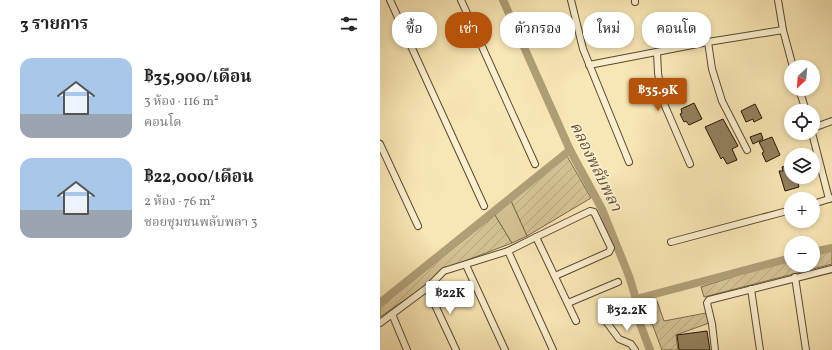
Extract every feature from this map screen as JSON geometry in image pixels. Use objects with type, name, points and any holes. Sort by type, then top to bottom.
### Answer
[{"type":"street","points":[[390,0],[484,206]]},
{"type":"street","points":[[461,0],[535,164]]},
{"type":"street","points":[[571,0],[583,49],[629,162]]},
{"type":"street","points":[[778,0],[783,30],[791,60]]},
{"type":"street","points":[[711,42],[783,30]]},
{"type":"street","points":[[589,65],[677,48]]},
{"type":"street","points":[[709,48],[712,69],[722,101],[746,150]]},
{"type":"street","points":[[657,52],[658,73],[662,99],[690,164]]},
{"type":"street","points":[[820,125],[832,121]]},
{"type":"street","points":[[814,140],[830,199],[820,202]]},
{"type":"street","points":[[380,144],[418,226]]},
{"type":"street","points":[[380,323],[427,288],[444,271],[508,251],[590,211],[594,212],[611,248],[610,252],[555,276]]},
{"type":"street","points":[[671,242],[784,212]]},
{"type":"street","points":[[536,237],[576,321]]},
{"type":"street","points":[[508,251],[553,350]]},
{"type":"street","points":[[466,265],[505,350]]},
{"type":"street","points":[[714,350],[712,324],[708,307],[709,300],[832,268]]},
{"type":"street","points":[[795,277],[806,350]]},
{"type":"street","points":[[568,303],[618,282]]},
{"type":"street","points":[[427,288],[456,350]]},
{"type":"street","points":[[751,289],[760,350]]},
{"type":"street","points":[[392,314],[407,350]]},
{"type":"street","points":[[605,320],[619,339],[631,344],[635,350]]},
{"type":"shaded area","points":[[567,156],[591,198],[527,236],[511,201]]},
{"type":"shaded area","points":[[511,201],[527,236],[512,243],[495,215]]},
{"type":"shaded area","points":[[495,215],[512,243],[457,264],[380,317],[380,307]]},
{"type":"shaded area","points":[[832,251],[832,264],[820,267],[820,254]]},
{"type":"shaded area","points":[[784,263],[784,272],[801,272],[704,297],[701,287],[751,271]]},
{"type":"shaded area","points":[[657,301],[664,321],[706,313],[709,323],[676,335],[678,350],[662,350],[645,305]]},
{"type":"building","points":[[694,103],[702,119],[689,125],[686,121],[684,122],[680,114],[682,113],[681,109]]},
{"type":"building","points":[[755,104],[762,118],[754,122],[753,119],[746,122],[741,111]]},
{"type":"building","points":[[723,119],[738,146],[732,149],[737,160],[727,164],[723,157],[721,159],[705,127]]},
{"type":"building","points":[[761,133],[763,139],[753,144],[750,137]]},
{"type":"building","points":[[772,137],[780,155],[766,162],[762,153],[764,152],[759,142]]},
{"type":"building","points":[[782,167],[784,167],[784,184],[798,184],[799,187],[785,191],[779,171],[783,171]]},
{"type":"building","points":[[707,331],[710,350],[679,350],[677,335]]},
{"type":"waterway","name":"คลองพลับพลา","points":[[503,0],[570,150],[602,209],[629,276],[636,299],[639,321],[650,350]]},
{"type":"waterway","points":[[380,303],[570,150]]},
{"type":"waterway","points":[[820,251],[832,248]]},
{"type":"waterway","points":[[636,299],[784,260]]}]
